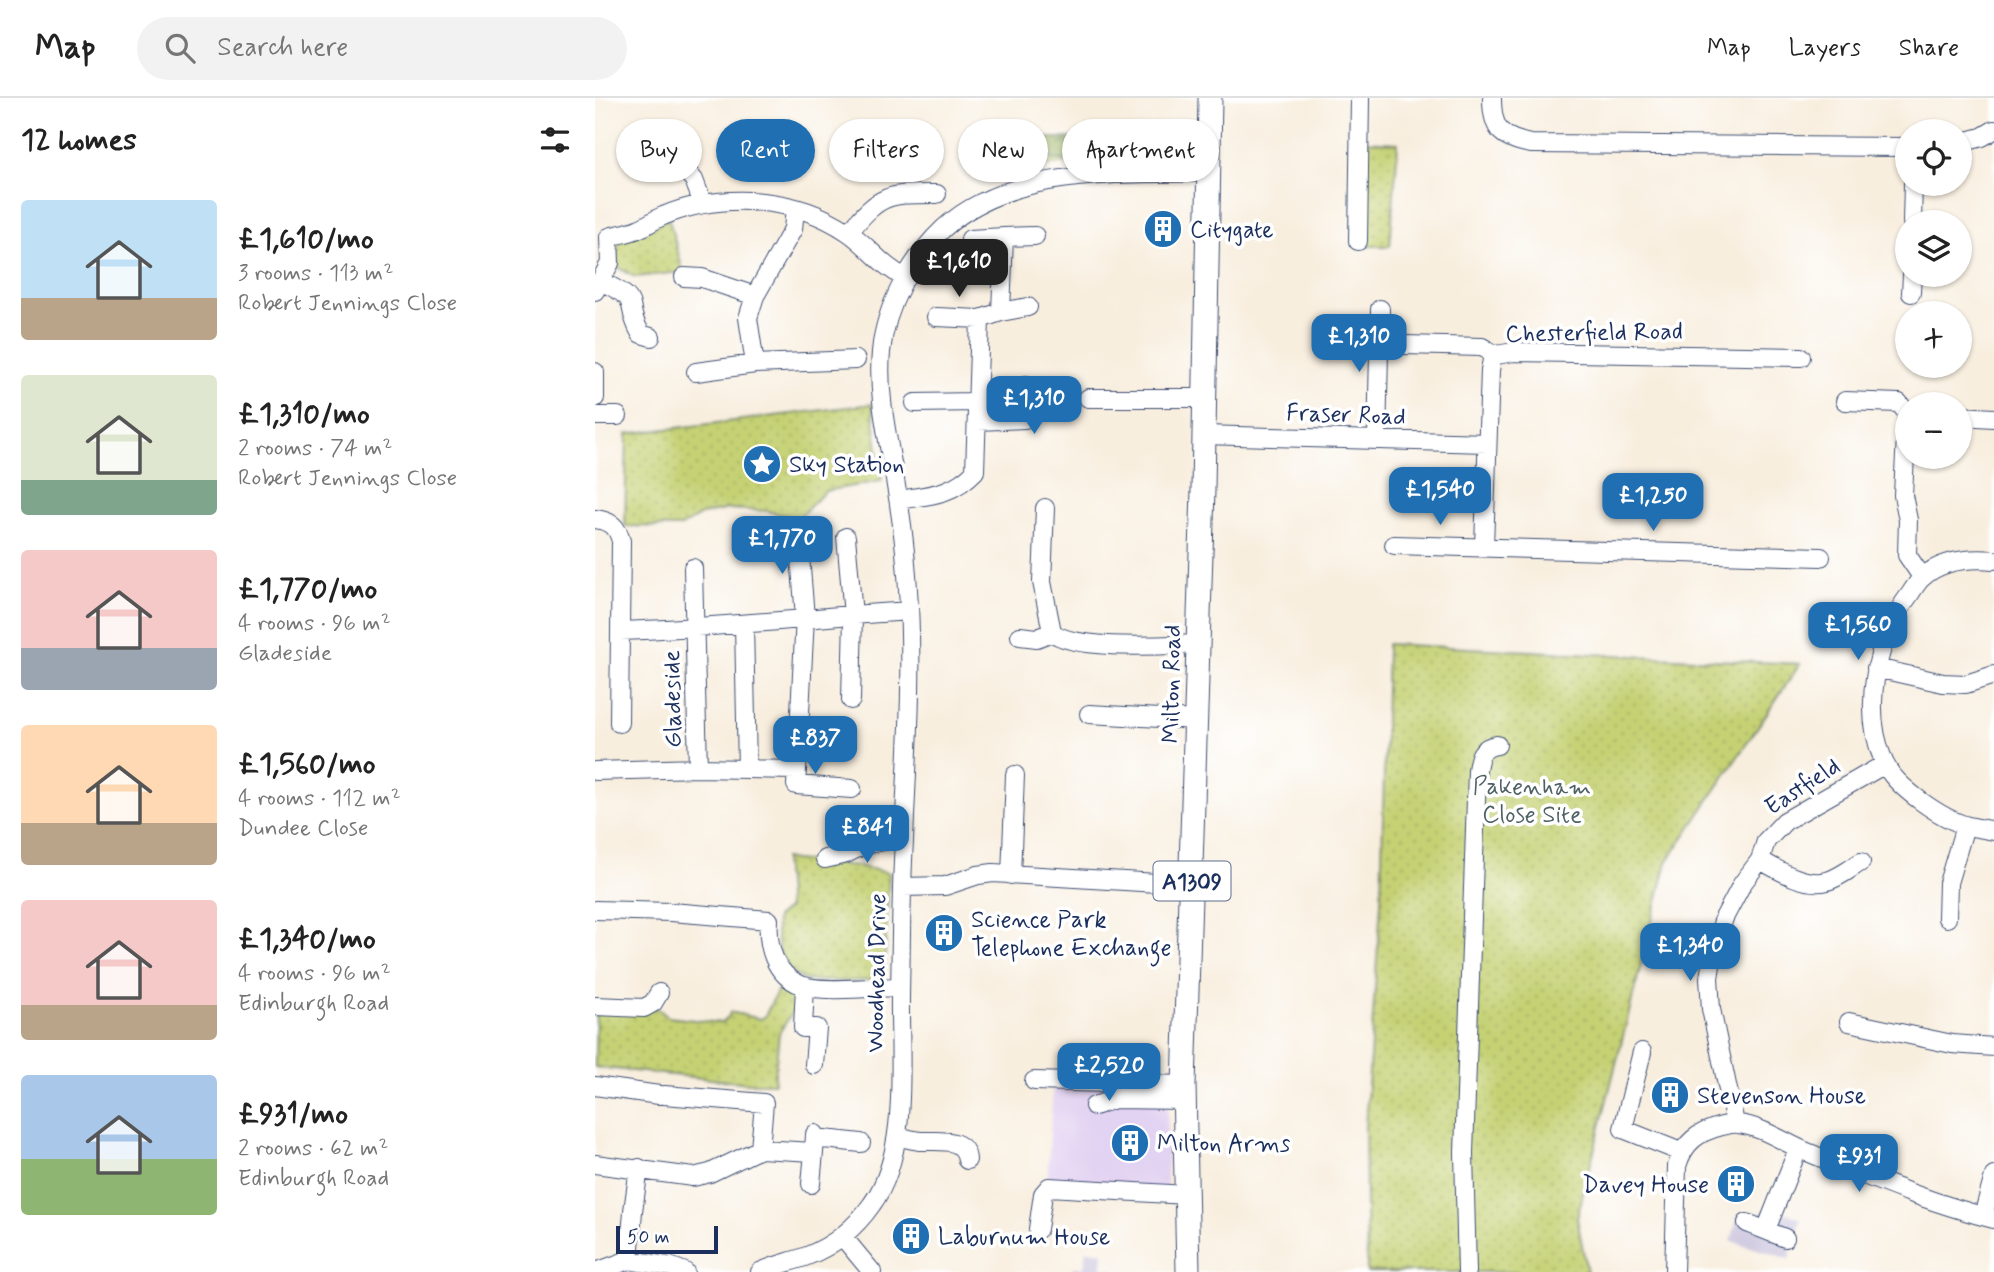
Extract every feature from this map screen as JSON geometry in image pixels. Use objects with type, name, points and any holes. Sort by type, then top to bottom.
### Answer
[{"type":"main road","name":"Milton Road","points":[[1210,98],[1210,119]]},
{"type":"main road","name":"Milton Road","points":[[1188,1272],[1184,1092],[1204,435],[1209,182]]},
{"type":"street","points":[[1358,241],[1360,98]]},
{"type":"street","points":[[1492,98],[1495,121],[1500,131],[1509,139],[1531,144],[1895,147]]},
{"type":"street","points":[[1972,140],[1994,130]]},
{"type":"street","name":"Woodhead Drive","points":[[759,1272],[809,1256],[843,1237],[873,1203],[883,1185],[897,1136],[902,887],[911,670],[907,563],[880,395],[881,353],[890,314],[905,278],[944,229],[969,209],[1000,194],[1037,183],[1062,180]]},
{"type":"street","points":[[695,182],[703,204]]},
{"type":"street","points":[[849,232],[867,210],[880,200],[895,194],[927,190]]},
{"type":"street","points":[[651,338],[641,334],[636,325],[631,299],[623,291],[598,286],[610,263],[602,234],[638,229],[663,216],[703,204],[775,202],[813,214],[849,232],[890,271],[905,278]]},
{"type":"street","points":[[755,365],[748,318],[755,296],[793,229],[795,209]]},
{"type":"street","points":[[970,239],[1035,236]]},
{"type":"street","points":[[1001,312],[1004,237]]},
{"type":"street","points":[[684,277],[702,278],[755,296]]},
{"type":"street","points":[[936,317],[980,319],[1028,307]]},
{"type":"street","points":[[1377,440],[1380,309]]},
{"type":"street","points":[[899,500],[938,494],[961,485],[975,471],[980,319]]},
{"type":"street","points":[[1404,345],[1482,346],[1496,355]]},
{"type":"street","name":"Chesterfield Road","points":[[1484,547],[1490,370],[1496,355],[1514,352],[1801,357]]},
{"type":"street","points":[[696,372],[755,365],[856,360]]},
{"type":"street","points":[[595,372],[595,398]]},
{"type":"street","points":[[978,421],[1025,419],[1026,385]]},
{"type":"street","points":[[1088,398],[1204,398]]},
{"type":"street","points":[[1845,401],[1895,404]]},
{"type":"street","points":[[915,403],[977,402]]},
{"type":"street","points":[[595,416],[618,416]]},
{"type":"street","points":[[1972,417],[1994,418]]},
{"type":"street","name":"Fraser Road","points":[[1204,435],[1487,443]]},
{"type":"street","points":[[1904,469],[1903,495],[1908,520],[1907,555],[1922,577]]},
{"type":"street","points":[[1045,508],[1042,582],[1052,632],[1065,640],[1087,643],[1198,644]]},
{"type":"street","points":[[595,519],[612,524],[618,530],[621,541],[619,723]]},
{"type":"street","points":[[798,532],[804,617],[796,785],[852,789]]},
{"type":"street","points":[[846,537],[853,615],[851,700]]},
{"type":"street","points":[[1394,545],[1821,557]]},
{"type":"street","points":[[1994,560],[1976,558],[1943,564],[1922,577],[1895,613],[1876,668],[1874,718],[1885,764],[1902,785],[1930,807],[1965,826],[1994,831]]},
{"type":"street","name":"Gladeside","points":[[693,568],[698,768]]},
{"type":"street","name":"Gladeside","points":[[620,631],[696,629],[804,617],[909,611]]},
{"type":"street","points":[[744,624],[747,769]]},
{"type":"street","points":[[1020,636],[1037,638],[1052,632]]},
{"type":"street","points":[[1876,668],[1943,683],[1966,684],[1994,676]]},
{"type":"street","points":[[1089,714],[1196,719]]},
{"type":"street","points":[[1467,1272],[1464,1153],[1477,770],[1482,751],[1497,745]]},
{"type":"street","name":"Eastfield","points":[[1735,1123],[1711,1009],[1709,978],[1713,953],[1724,918],[1742,884],[1760,860],[1766,841],[1784,821],[1885,764]]},
{"type":"street","points":[[595,771],[698,768],[797,770]]},
{"type":"street","points":[[1011,875],[1015,775]]},
{"type":"street","points":[[1947,918],[1948,883],[1965,826]]},
{"type":"street","points":[[825,859],[846,854],[864,845],[904,837]]},
{"type":"street","points":[[1760,860],[1812,882],[1827,881],[1861,862]]},
{"type":"street","points":[[902,887],[945,886],[993,873],[1191,885]]},
{"type":"street","points":[[595,910],[671,912],[769,920],[768,936],[777,965],[805,986],[900,987]]},
{"type":"street","points":[[805,986],[803,1028],[817,1028],[814,1065]]},
{"type":"street","points":[[595,1006],[644,1008],[653,1003],[659,993]]},
{"type":"street","points":[[1850,1022],[1884,1023],[1952,1044],[1994,1047]]},
{"type":"street","points":[[1642,1052],[1623,1129],[1681,1152]]},
{"type":"street","points":[[1034,1081],[1184,1092]]},
{"type":"street","points":[[595,1086],[662,1095],[764,1103],[760,1149]]},
{"type":"street","points":[[1094,1106],[1115,1099],[1184,1092]]},
{"type":"street","points":[[1674,1272],[1677,1166],[1681,1152],[1694,1136],[1710,1129],[1735,1123],[1751,1126],[1798,1149],[1905,1192],[1989,1217],[1994,1176]]},
{"type":"street","points":[[897,1136],[917,1141],[952,1142],[967,1153],[967,1160]]},
{"type":"street","points":[[811,1177],[814,1142]]},
{"type":"street","points":[[595,1164],[693,1177],[710,1173],[760,1149],[814,1142],[861,1143]]},
{"type":"street","points":[[1766,1230],[1798,1149]]},
{"type":"street","points":[[629,1261],[639,1168]]},
{"type":"street","points":[[1038,1229],[1043,1194],[1049,1187],[1187,1195]]},
{"type":"street","points":[[1747,1223],[1785,1238]]},
{"type":"street","points":[[843,1237],[872,1272]]},
{"type":"street","points":[[596,1272],[629,1261],[672,1267],[685,1272]]},
{"type":"shaded area","points":[[1054,1070],[1168,1082],[1167,1191],[1047,1184]]},
{"type":"shaded area","points":[[1767,1208],[1801,1219],[1789,1259],[1731,1241],[1738,1215],[1758,1215]]},
{"type":"shaded area","points":[[1086,1250],[1103,1252],[1102,1268],[1113,1269],[1113,1272],[1072,1272],[1073,1267],[1084,1268]]},
{"type":"green space","points":[[1048,138],[1062,138],[1062,160],[1048,159]]},
{"type":"green space","points":[[1364,141],[1398,143],[1390,246],[1363,246]]},
{"type":"green space","points":[[1048,159],[1062,160],[1062,164],[1048,166]]},
{"type":"green space","points":[[669,219],[683,272],[635,277],[615,266],[617,245],[623,239]]},
{"type":"green space","points":[[872,404],[882,481],[825,491],[798,519],[767,511],[728,509],[701,515],[681,527],[625,526],[627,434]]},
{"type":"green space","name":"Pakenham Close Site","points":[[1387,644],[1800,664],[1667,862],[1577,1218],[1587,1272],[1367,1272],[1365,1128],[1381,903]]},
{"type":"green space","points":[[784,859],[858,866],[889,873],[884,980],[809,980],[803,979],[789,968],[780,953],[776,927],[776,918],[788,908]]},
{"type":"green space","points":[[782,981],[797,993],[796,1007],[779,1033],[774,1083],[750,1083],[595,1067],[596,1012],[655,1006],[668,1017],[722,1023],[730,1012],[761,1019]]},
{"type":"place","name":"Citygate","points":[[1163,229]]},
{"type":"place","name":"Sky Station","points":[[762,464]]},
{"type":"place","name":"Science Park Telephone Exchange","points":[[944,933]]},
{"type":"place","name":"Stevenson House","points":[[1670,1095]]},
{"type":"place","name":"Milton Arms","points":[[1130,1143]]},
{"type":"place","name":"Davey House","points":[[1736,1184]]},
{"type":"place","name":"Laburnum House","points":[[911,1236]]}]
